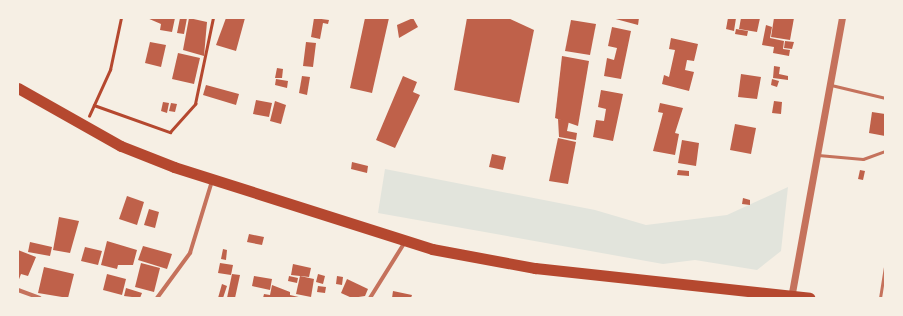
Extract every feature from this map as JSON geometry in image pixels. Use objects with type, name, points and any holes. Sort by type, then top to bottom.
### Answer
[{"type":"highway","points":[[18,88],[121,146],[213,179],[406,241],[536,268],[809,298]]},
{"type":"street","points":[[791,297],[842,18]]},
{"type":"street","points":[[157,298],[190,253],[213,179]]},
{"type":"street","points":[[370,298],[406,241]]},
{"type":"street","points":[[18,290],[40,298]]},
{"type":"lane","points":[[829,85],[885,98]]},
{"type":"lane","points":[[817,155],[863,159],[885,152]]},
{"type":"lane","points":[[880,298],[885,267]]},
{"type":"path","points":[[84,126],[110,70],[122,18]]},
{"type":"path","points":[[94,105],[170,132],[196,104],[213,18]]},
{"type":"shaded area","points":[[385,169],[595,210],[646,225],[727,215],[788,187],[781,251],[757,270],[695,260],[663,264],[378,213]]},
{"type":"building","points":[[147,18],[175,18],[172,32],[160,30],[161,24]]},
{"type":"building","points":[[180,18],[187,18],[184,34],[177,33]]},
{"type":"building","points":[[189,18],[207,22],[204,56],[183,50]]},
{"type":"building","points":[[226,18],[245,18],[236,51],[216,45]]},
{"type":"building","points":[[314,18],[329,20],[328,24],[323,23],[320,39],[311,37]]},
{"type":"building","points":[[365,18],[389,18],[372,93],[350,88]]},
{"type":"building","points":[[413,18],[418,27],[399,38],[397,25]]},
{"type":"building","points":[[467,18],[508,18],[534,30],[519,103],[454,90]]},
{"type":"building","points":[[612,18],[639,18],[638,25]]},
{"type":"building","points":[[728,18],[736,18],[734,31],[726,29]]},
{"type":"building","points":[[741,18],[760,18],[757,32],[739,29]]},
{"type":"building","points":[[774,18],[794,18],[790,40],[771,37]]},
{"type":"building","points":[[571,20],[596,24],[590,55],[565,51]]},
{"type":"building","points":[[766,25],[772,27],[770,38],[784,41],[783,49],[790,50],[789,56],[773,53],[774,47],[762,45]]},
{"type":"building","points":[[612,27],[631,31],[621,79],[604,76],[607,58],[614,60],[617,48],[608,46]]},
{"type":"building","points":[[736,29],[748,31],[747,36],[735,34]]},
{"type":"building","points":[[671,38],[698,44],[694,61],[687,60],[685,70],[694,72],[689,91],[662,84],[664,75],[669,77],[675,50],[669,49]]},
{"type":"building","points":[[785,41],[794,42],[792,49],[784,48]]},
{"type":"building","points":[[150,42],[166,45],[161,67],[145,63]]},
{"type":"building","points":[[306,42],[316,43],[313,67],[303,66]]},
{"type":"building","points":[[178,53],[200,58],[194,84],[172,79]]},
{"type":"building","points":[[562,56],[589,61],[578,126],[555,118]]},
{"type":"building","points":[[774,66],[780,67],[779,74],[788,76],[788,80],[773,78]]},
{"type":"building","points":[[277,68],[283,69],[282,78],[275,78]]},
{"type":"building","points":[[741,74],[761,77],[757,99],[738,97]]},
{"type":"building","points":[[302,76],[310,77],[307,95],[299,93]]},
{"type":"building","points":[[403,76],[417,82],[413,92],[420,95],[395,148],[376,140]]},
{"type":"building","points":[[276,79],[288,81],[287,88],[275,85]]},
{"type":"building","points":[[772,79],[779,81],[777,87],[771,85]]},
{"type":"building","points":[[206,85],[239,94],[236,105],[203,95]]},
{"type":"building","points":[[601,90],[623,94],[613,141],[593,137],[596,120],[604,121],[606,109],[598,107]]},
{"type":"building","points":[[256,100],[272,103],[269,117],[253,114]]},
{"type":"building","points":[[275,101],[286,105],[281,124],[270,121]]},
{"type":"building","points":[[774,101],[782,102],[781,114],[772,113]]},
{"type":"building","points":[[163,102],[169,103],[167,113],[161,111]]},
{"type":"building","points":[[171,103],[177,104],[175,112],[169,111]]},
{"type":"building","points":[[660,103],[683,108],[675,133],[679,134],[675,155],[653,151],[663,113],[658,112]]},
{"type":"building","points":[[872,112],[885,114],[885,136],[869,133]]},
{"type":"building","points":[[558,119],[569,121],[567,131],[577,133],[576,140],[559,137]]},
{"type":"building","points":[[735,124],[756,128],[751,154],[730,150]]},
{"type":"building","points":[[558,138],[576,142],[568,184],[549,181]]},
{"type":"building","points":[[682,140],[699,143],[696,166],[678,163]]},
{"type":"building","points":[[492,154],[506,157],[503,170],[489,167]]},
{"type":"building","points":[[352,162],[368,166],[367,173],[351,169]]},
{"type":"building","points":[[678,170],[689,171],[689,176],[677,175]]},
{"type":"building","points":[[860,170],[865,171],[863,180],[858,179]]},
{"type":"building","points":[[127,196],[144,202],[137,225],[119,219]]},
{"type":"building","points":[[743,198],[750,200],[750,205],[742,204]]},
{"type":"building","points":[[149,209],[159,212],[155,228],[144,225]]},
{"type":"building","points":[[59,217],[79,221],[70,253],[53,250]]},
{"type":"building","points":[[249,234],[264,237],[262,245],[247,242]]},
{"type":"building","points":[[107,241],[137,250],[133,265],[118,265],[117,269],[101,265]]},
{"type":"building","points":[[30,242],[52,247],[50,256],[28,252]]},
{"type":"building","points":[[143,246],[172,254],[167,269],[138,260]]},
{"type":"building","points":[[85,247],[102,251],[98,265],[81,261]]},
{"type":"building","points":[[223,249],[227,250],[226,260],[221,259]]},
{"type":"building","points":[[18,250],[36,257],[28,276],[21,274],[18,282]]},
{"type":"building","points":[[141,263],[160,268],[154,292],[135,287]]},
{"type":"building","points":[[220,263],[233,265],[231,275],[218,273]]},
{"type":"building","points":[[293,264],[311,268],[309,277],[291,275]]},
{"type":"building","points":[[44,267],[74,274],[68,298],[38,293]]},
{"type":"building","points":[[107,274],[126,279],[122,295],[103,290]]},
{"type":"building","points":[[232,274],[240,275],[235,298],[227,298]]},
{"type":"building","points":[[318,274],[325,276],[323,284],[316,282]]},
{"type":"building","points":[[254,276],[272,279],[270,290],[252,286]]},
{"type":"building","points":[[289,276],[298,278],[297,283],[288,281]]},
{"type":"building","points":[[300,276],[314,279],[311,297],[296,294]]},
{"type":"building","points":[[337,276],[343,277],[342,285],[336,284]]},
{"type":"building","points":[[347,279],[368,289],[365,296],[352,298],[341,293]]},
{"type":"building","points":[[222,284],[227,286],[223,298],[218,298]]},
{"type":"building","points":[[272,285],[290,292],[290,295],[303,298],[263,298],[264,294],[270,295]]},
{"type":"building","points":[[318,286],[326,287],[325,293],[317,292]]},
{"type":"building","points":[[126,288],[142,293],[140,298],[124,296]]},
{"type":"building","points":[[393,291],[412,295],[411,298],[392,298]]}]
